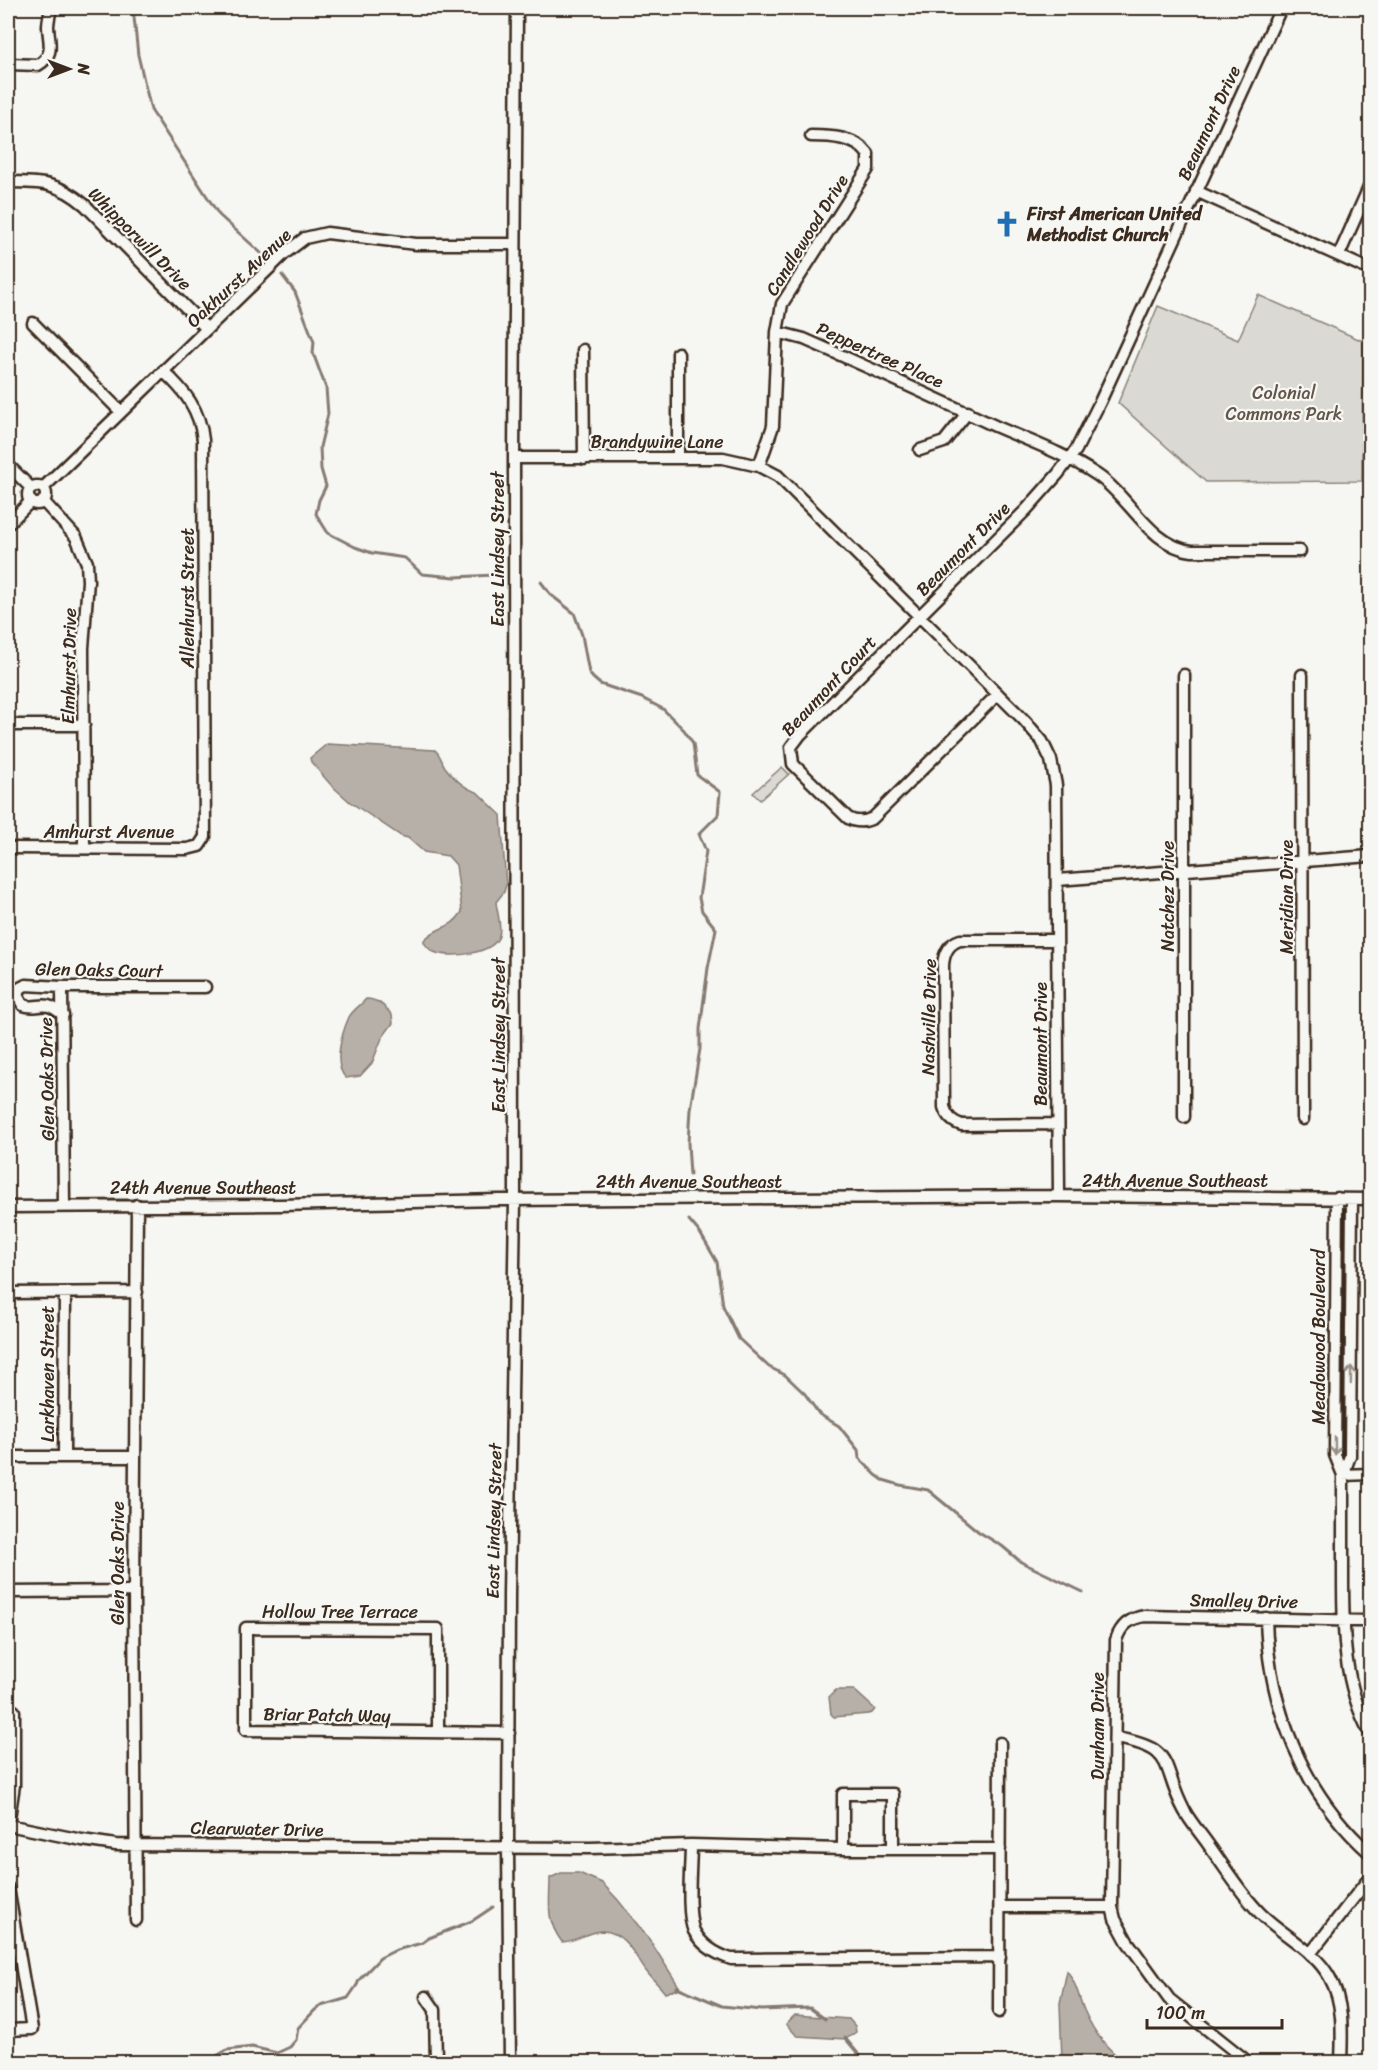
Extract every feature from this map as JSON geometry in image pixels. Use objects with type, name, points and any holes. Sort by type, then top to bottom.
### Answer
[{"type":"street","points":[[8,64],[38,65],[49,55],[51,45],[48,22],[51,8]]},
{"type":"street","name":"East Lindsey Street","points":[[510,2062],[508,1848],[515,1200],[514,458],[517,8]]},
{"type":"street","name":"Beaumont Drive","points":[[1059,1196],[1056,785],[1051,760],[1036,734],[920,615],[1026,510],[1069,460],[1100,402],[1281,8]]},
{"type":"street","name":"Candlewood Drive","points":[[759,466],[773,426],[780,312],[788,292],[868,169],[869,164],[868,154],[857,144],[831,136],[811,136]]},
{"type":"street","name":"Whipporwill Drive","points":[[8,182],[47,183],[70,194],[85,205],[207,329]]},
{"type":"street","points":[[1339,255],[1371,185]]},
{"type":"street","points":[[1196,191],[1371,270]]},
{"type":"street","name":"Oakhurst Avenue","points":[[43,488],[267,270],[306,238],[327,233],[416,244],[515,244]]},
{"type":"street","points":[[33,323],[121,412]]},
{"type":"street","name":"Peppertree Place","points":[[777,332],[804,339],[1069,460],[1100,477],[1155,533],[1177,548],[1192,551],[1300,551]]},
{"type":"street","points":[[583,350],[584,459]]},
{"type":"street","points":[[678,353],[678,458]]},
{"type":"street","name":"Allenhurst Street","points":[[163,371],[192,403],[201,423],[203,441],[205,837]]},
{"type":"street","points":[[920,450],[944,442],[968,412]]},
{"type":"street","name":"Brandywine Lane","points":[[514,458],[732,459],[759,466],[785,481],[920,615]]},
{"type":"street","points":[[8,465],[31,489]]},
{"type":"street","points":[[37,486],[43,488],[46,495],[43,501],[37,504],[31,501],[28,495],[31,489],[37,486]]},
{"type":"street","points":[[8,524],[31,501]]},
{"type":"street","name":"Elmhurst Drive","points":[[43,501],[76,537],[86,556],[87,563],[88,581],[83,648],[84,848]]},
{"type":"street","name":"Beaumont Court","points":[[920,615],[794,742],[790,752],[793,764],[848,818],[867,821],[873,818],[998,694]]},
{"type":"street","name":"Natchez Drive","points":[[1184,675],[1184,1118]]},
{"type":"street","name":"Meridian Drive","points":[[1302,675],[1303,1119]]},
{"type":"street","points":[[8,725],[84,725]]},
{"type":"street","name":"Amhurst Avenue","points":[[8,848],[187,849],[199,846],[205,837]]},
{"type":"street","points":[[1057,879],[1371,856]]},
{"type":"street","name":"Nashville Drive","points":[[1057,940],[980,940],[954,942],[947,948],[944,959],[944,1107],[951,1120],[962,1125],[1058,1124]]},
{"type":"street","name":"Glen Oaks Court","points":[[63,1015],[56,1008],[45,1004],[27,1007],[19,1002],[20,988],[27,985],[205,987]]},
{"type":"street","name":"Glen Oaks Drive","points":[[62,987],[64,1206]]},
{"type":"street","name":"24th Avenue Southeast","points":[[8,1207],[1059,1196],[1371,1199]]},
{"type":"street","name":"Meadowood Boulevard","points":[[1337,1198],[1335,1455],[1343,1474]]},
{"type":"street","name":"Meadowood Boulevard","points":[[1352,1199],[1350,1456],[1343,1474],[1343,1620],[1347,1669],[1357,1705],[1371,1733]]},
{"type":"street","name":"Glen Oaks Drive","points":[[136,1920],[134,1591],[137,1205]]},
{"type":"street","points":[[8,1293],[137,1292]]},
{"type":"street","name":"Larkhaven Street","points":[[64,1456],[65,1293]]},
{"type":"street","points":[[8,1457],[135,1456]]},
{"type":"street","points":[[1343,1474],[1371,1474]]},
{"type":"street","points":[[8,1592],[134,1591]]},
{"type":"street","name":"Smalley Drive","points":[[1121,1629],[1135,1618],[1145,1616],[1371,1621]]},
{"type":"street","points":[[1266,1618],[1272,1680],[1276,1698],[1294,1747],[1311,1782],[1338,1820],[1371,1852]]},
{"type":"street","name":"Briar Patch Way","points":[[246,1628],[246,1730],[509,1733]]},
{"type":"street","name":"Hollow Tree Terrace","points":[[246,1628],[438,1629],[438,1732]]},
{"type":"street","name":"Dunham Drive","points":[[1112,1907],[1115,1648],[1121,1629]]},
{"type":"street","points":[[8,1825],[14,1785],[14,1711]]},
{"type":"street","points":[[1115,1738],[1143,1743],[1161,1756],[1171,1774],[1185,1811],[1252,1905],[1277,1929],[1310,1954],[1325,1971],[1336,1990],[1341,2020],[1341,2062]]},
{"type":"street","points":[[999,2012],[1000,1743]]},
{"type":"street","points":[[843,1849],[843,1794],[853,1794],[893,1794],[893,1849]]},
{"type":"street","name":"Clearwater Drive","points":[[8,1825],[99,1843],[135,1845],[508,1848],[692,1845],[843,1849],[1000,1849]]},
{"type":"street","points":[[692,1845],[691,1914],[694,1930],[705,1945],[731,1959],[1000,1957]]},
{"type":"street","points":[[1310,1954],[1371,1877]]},
{"type":"street","points":[[8,1888],[32,2029],[8,2030]]},
{"type":"street","points":[[1000,1907],[1112,1907],[1126,1941],[1169,1999],[1248,2062]]},
{"type":"street","points":[[426,1997],[435,2010],[436,2062]]},
{"type":"green space","name":"Colonial Commons Park","points":[[1258,295],[1363,341],[1362,481],[1206,482],[1118,403],[1158,306],[1238,340]]},
{"type":"green space","points":[[782,767],[789,774],[760,800],[753,793]]},
{"type":"shaded area","points":[[327,744],[435,750],[455,779],[477,792],[501,815],[506,885],[504,892],[496,902],[499,936],[489,947],[480,951],[450,955],[434,952],[427,946],[424,940],[429,935],[449,925],[462,912],[456,865],[448,856],[424,852],[408,838],[401,836],[350,802],[331,785],[310,758]]},
{"type":"shaded area","points":[[366,999],[374,1000],[383,1006],[392,1015],[393,1023],[382,1038],[372,1063],[360,1076],[346,1078],[340,1065],[341,1040],[349,1017]]},
{"type":"shaded area","points":[[836,1690],[854,1690],[875,1709],[868,1714],[834,1717],[831,1714],[829,1697]]},
{"type":"shaded area","points":[[561,1873],[579,1873],[602,1883],[649,1939],[680,1988],[665,1993],[629,1946],[611,1932],[598,1931],[562,1942],[553,1926],[549,1904],[550,1878]]},
{"type":"shaded area","points":[[1067,1971],[1096,2032],[1106,2045],[1125,2062],[1062,2062],[1060,2003]]},
{"type":"shaded area","points":[[795,2015],[849,2019],[855,2026],[856,2032],[846,2039],[797,2036],[786,2024]]},
{"type":"waterway","points":[[133,8],[138,55],[151,110],[219,215],[261,253]]},
{"type":"waterway","points":[[282,275],[295,292],[314,342],[313,353],[326,388],[328,414],[320,447],[321,469],[326,486],[319,500],[316,514],[328,533],[372,553],[405,558],[422,574],[455,577],[494,575]]},
{"type":"waterway","points":[[541,582],[551,595],[574,613],[582,635],[589,673],[593,678],[600,684],[642,698],[663,709],[684,730],[693,743],[697,775],[720,792],[718,815],[699,834],[706,851],[699,898],[702,911],[716,929],[708,968],[700,1029],[700,1049],[690,1109],[688,1143],[690,1175]]},
{"type":"waterway","points":[[689,1220],[700,1233],[717,1262],[723,1306],[739,1339],[769,1367],[785,1375],[805,1394],[819,1414],[839,1426],[858,1450],[859,1458],[876,1475],[883,1480],[900,1485],[928,1490],[979,1532],[1002,1546],[1021,1562],[1083,1592]]},
{"type":"waterway","points":[[206,2062],[227,2050],[252,2047],[277,2053],[290,2047],[296,2040],[298,2028],[315,2010],[348,1998],[359,1980],[380,1958],[472,1921],[493,1907]]},
{"type":"waterway","points":[[677,1987],[722,2006],[762,2010],[810,2008],[825,2019]]},
{"type":"waterway","points":[[845,2038],[865,2062]]},
{"type":"place","name":"First American United Methodist Church","points":[[1007,224]]}]
